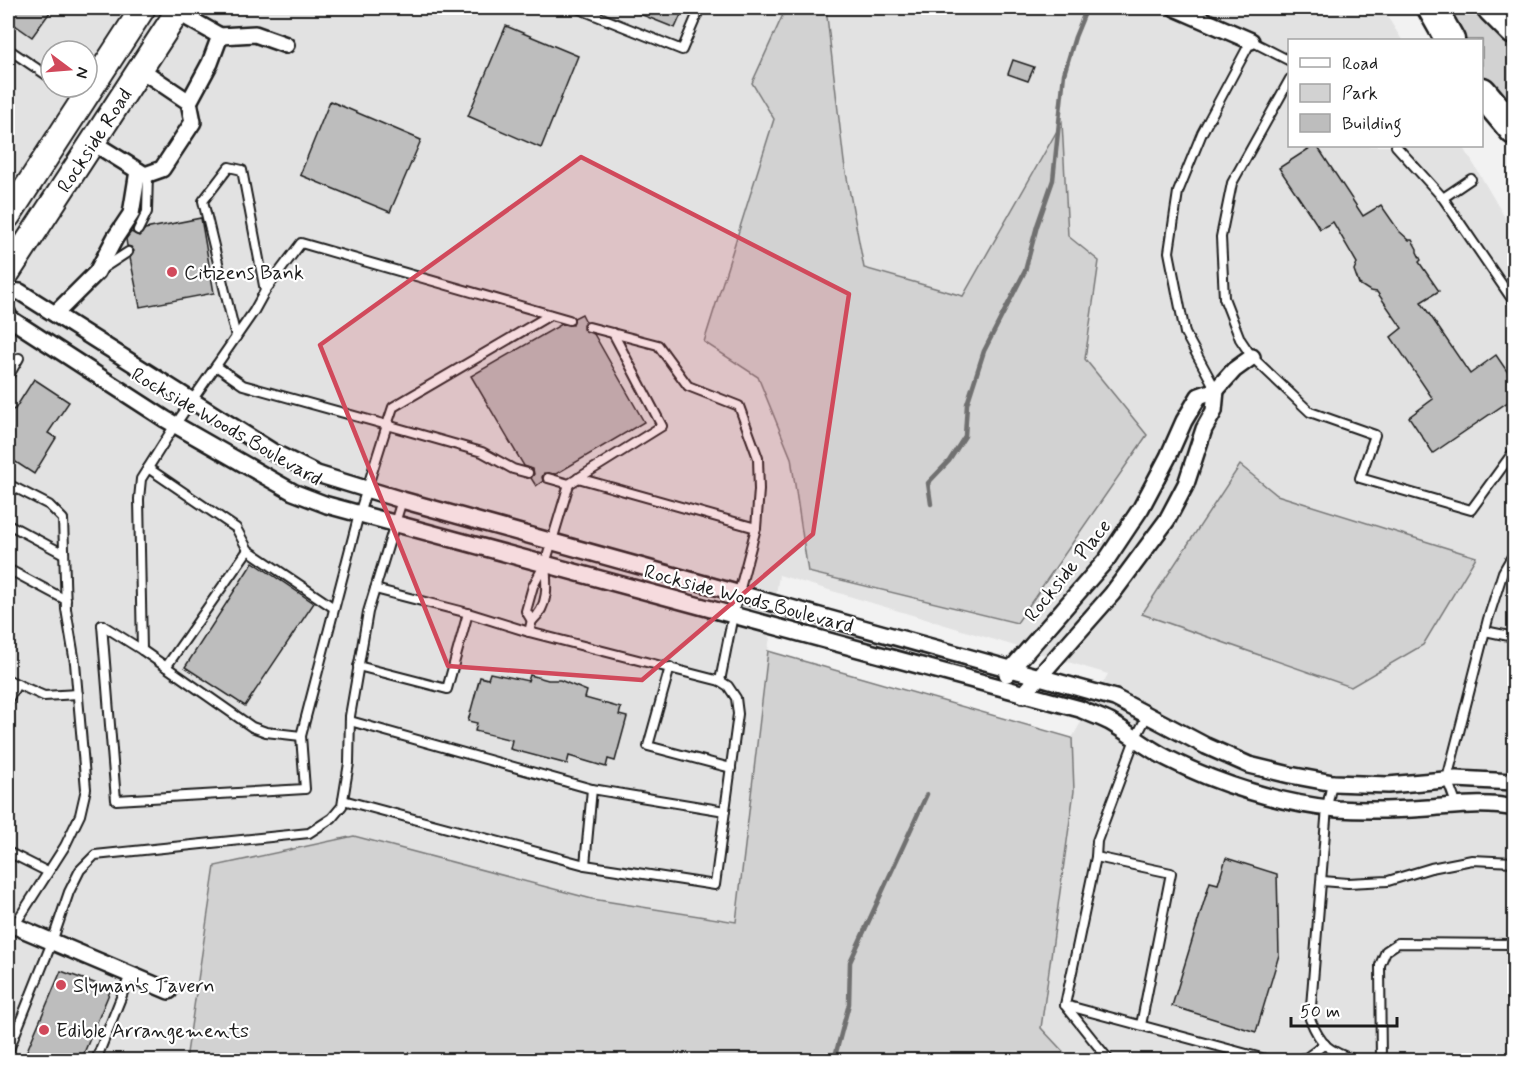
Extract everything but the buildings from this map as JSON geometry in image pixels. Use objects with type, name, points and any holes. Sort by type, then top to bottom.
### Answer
[{"type":"highway","points":[[1432,8],[1449,39]]},
{"type":"highway","points":[[1492,8],[1515,30]]},
{"type":"highway","points":[[1483,93],[1515,130]]},
{"type":"main road","name":"Rockside Road","points":[[99,62],[143,8]]},
{"type":"main road","name":"Rockside Road","points":[[8,272],[140,69],[176,9]]},
{"type":"main road","name":"Rockside Road","points":[[8,216],[71,99]]},
{"type":"street","points":[[1175,8],[1251,41]]},
{"type":"street","points":[[176,9],[220,36],[255,34],[286,45]]},
{"type":"street","points":[[92,142],[143,172],[162,169],[193,122],[189,102],[210,63],[220,36]]},
{"type":"street","points":[[140,69],[189,102]]},
{"type":"street","points":[[56,314],[97,272],[131,214],[143,172]]},
{"type":"street","name":"Rockside Woods Boulevard","points":[[8,291],[20,292],[273,452],[317,474],[402,500],[1115,698],[1206,747],[1248,765],[1332,783],[1388,784],[1447,779],[1515,782]]},
{"type":"street","name":"Rockside Woods Boulevard","points":[[8,314],[9,318],[175,425],[293,492],[327,505],[1080,710],[1109,722],[1167,758],[1215,779],[1295,803],[1385,811],[1457,806],[1515,808]]},
{"type":"street","name":"Rockside Place","points":[[999,687],[1011,668],[1078,595],[1107,559],[1141,508],[1184,421],[1199,396],[1216,390],[1234,370],[1252,357]]},
{"type":"street","points":[[1023,695],[1083,628],[1137,562],[1167,520],[1186,484],[1204,429],[1214,411],[1216,390]]},
{"type":"street","points":[[1160,473],[1186,484]]},
{"type":"street","points":[[10,925],[169,991]]},
{"type":"lane","points":[[578,8],[682,50],[700,8]]},
{"type":"lane","points":[[1216,390],[1185,333],[1170,252],[1178,192],[1202,133],[1251,41],[1288,60]]},
{"type":"lane","points":[[8,49],[39,70]]},
{"type":"lane","points":[[1288,83],[1232,183],[1221,237],[1224,298],[1240,339],[1252,357],[1310,412],[1375,435],[1360,478],[1472,510],[1515,451]]},
{"type":"lane","points":[[1397,147],[1443,198],[1515,302]]},
{"type":"lane","points":[[236,337],[203,201],[229,166],[242,170],[265,291]]},
{"type":"lane","points":[[138,230],[147,212],[143,172]]},
{"type":"lane","points":[[1443,198],[1471,179]]},
{"type":"lane","points":[[142,650],[139,499],[141,479],[265,291],[302,243],[569,320]]},
{"type":"lane","points":[[97,272],[128,252]]},
{"type":"lane","points":[[302,736],[266,732],[252,727],[142,650],[102,625],[116,800],[305,789],[302,736],[359,514],[393,407],[550,315]]},
{"type":"lane","points":[[589,327],[658,345],[688,386],[739,406],[758,458],[759,490],[756,528],[733,615],[720,681]]},
{"type":"lane","points":[[532,620],[526,611],[533,586],[545,564],[553,542],[569,484],[662,426],[613,333]]},
{"type":"lane","points":[[8,377],[19,358]]},
{"type":"lane","points":[[216,366],[243,385],[482,452],[513,469],[528,473]]},
{"type":"lane","points":[[148,468],[236,528],[248,550],[334,608]]},
{"type":"lane","points":[[548,478],[569,484]]},
{"type":"lane","points":[[578,478],[756,528]]},
{"type":"lane","points":[[8,484],[50,505],[63,519],[66,600],[78,694],[86,789],[80,815],[65,846],[10,925]]},
{"type":"lane","points":[[8,1052],[52,942],[69,892],[80,870],[95,855],[309,833],[332,818],[342,806],[349,763],[350,721],[368,612],[402,500]]},
{"type":"lane","points":[[8,525],[64,554]]},
{"type":"lane","points":[[166,667],[248,550]]},
{"type":"lane","points":[[1457,806],[1447,779],[1485,631],[1503,573],[1515,553]]},
{"type":"lane","points":[[529,632],[532,620],[541,613],[547,589],[545,564]]},
{"type":"lane","points":[[8,569],[66,600]]},
{"type":"lane","points":[[343,800],[585,865],[715,885],[738,714],[736,699],[728,686],[720,681],[670,667],[610,654],[375,589]]},
{"type":"lane","points":[[358,666],[447,689],[468,613]]},
{"type":"lane","points":[[1485,631],[1515,638]]},
{"type":"lane","points":[[670,667],[648,746],[731,768]]},
{"type":"lane","points":[[8,680],[44,696],[78,694]]},
{"type":"lane","points":[[8,700],[17,684]]},
{"type":"lane","points":[[1108,1060],[1065,1005],[1096,857],[1097,841],[1135,739],[1147,716]]},
{"type":"lane","points":[[350,721],[592,789],[725,811]]},
{"type":"lane","points":[[1332,783],[1327,807],[1310,1020],[1317,1035],[1333,1053],[1355,1060]]},
{"type":"lane","points":[[585,865],[592,789]]},
{"type":"lane","points":[[8,852],[48,872]]},
{"type":"lane","points":[[1096,857],[1171,873],[1141,1025]]},
{"type":"lane","points":[[1322,881],[1348,883],[1388,881],[1431,868],[1472,860],[1515,862]]},
{"type":"lane","points":[[1381,1060],[1380,964],[1386,951],[1398,943],[1515,944]]},
{"type":"lane","points":[[96,1060],[130,975]]},
{"type":"lane","points":[[1065,1005],[1269,1060]]},
{"type":"lane","points":[[1294,1060],[1306,1058],[1325,1044]]},
{"type":"highlighted area","points":[[581,157],[849,294],[813,534],[642,680],[448,666],[320,345]]},
{"type":"shaded area","points":[[8,8],[1382,8],[1401,39],[1288,39],[1288,147],[1464,147],[1514,233],[1514,1060],[1071,1060],[1041,1029],[1074,791],[1072,738],[1108,674],[779,575],[763,685],[737,922],[592,899],[354,836],[215,866],[186,1060],[8,1060]]},
{"type":"green space","points":[[786,8],[826,8],[844,162],[864,268],[963,296],[1062,122],[1068,236],[1099,261],[1085,359],[1147,435],[1017,623],[808,572],[791,458],[758,377],[704,342],[774,119],[752,83]]},
{"type":"green space","points":[[1442,8],[1479,8],[1514,42],[1514,120],[1483,79],[1483,39],[1458,39]]},
{"type":"green space","points":[[1240,465],[1277,495],[1476,557],[1423,645],[1351,687],[1142,614]]},
{"type":"green space","points":[[768,651],[1072,738],[1074,791],[1041,1028],[1071,1060],[186,1060],[215,866],[354,836],[592,899],[736,922]]},
{"type":"waterway","points":[[931,504],[928,483],[949,461],[965,436],[967,404],[984,351],[1025,271],[1053,180],[1064,74],[1084,15]]},
{"type":"waterway","points":[[834,1060],[849,1004],[850,962],[927,794]]},
{"type":"place","name":"Citizens Bank","points":[[172,272]]},
{"type":"place","name":"Slyman's Tavern","points":[[61,985]]},
{"type":"place","name":"Edible Arrangements","points":[[44,1030]]}]
